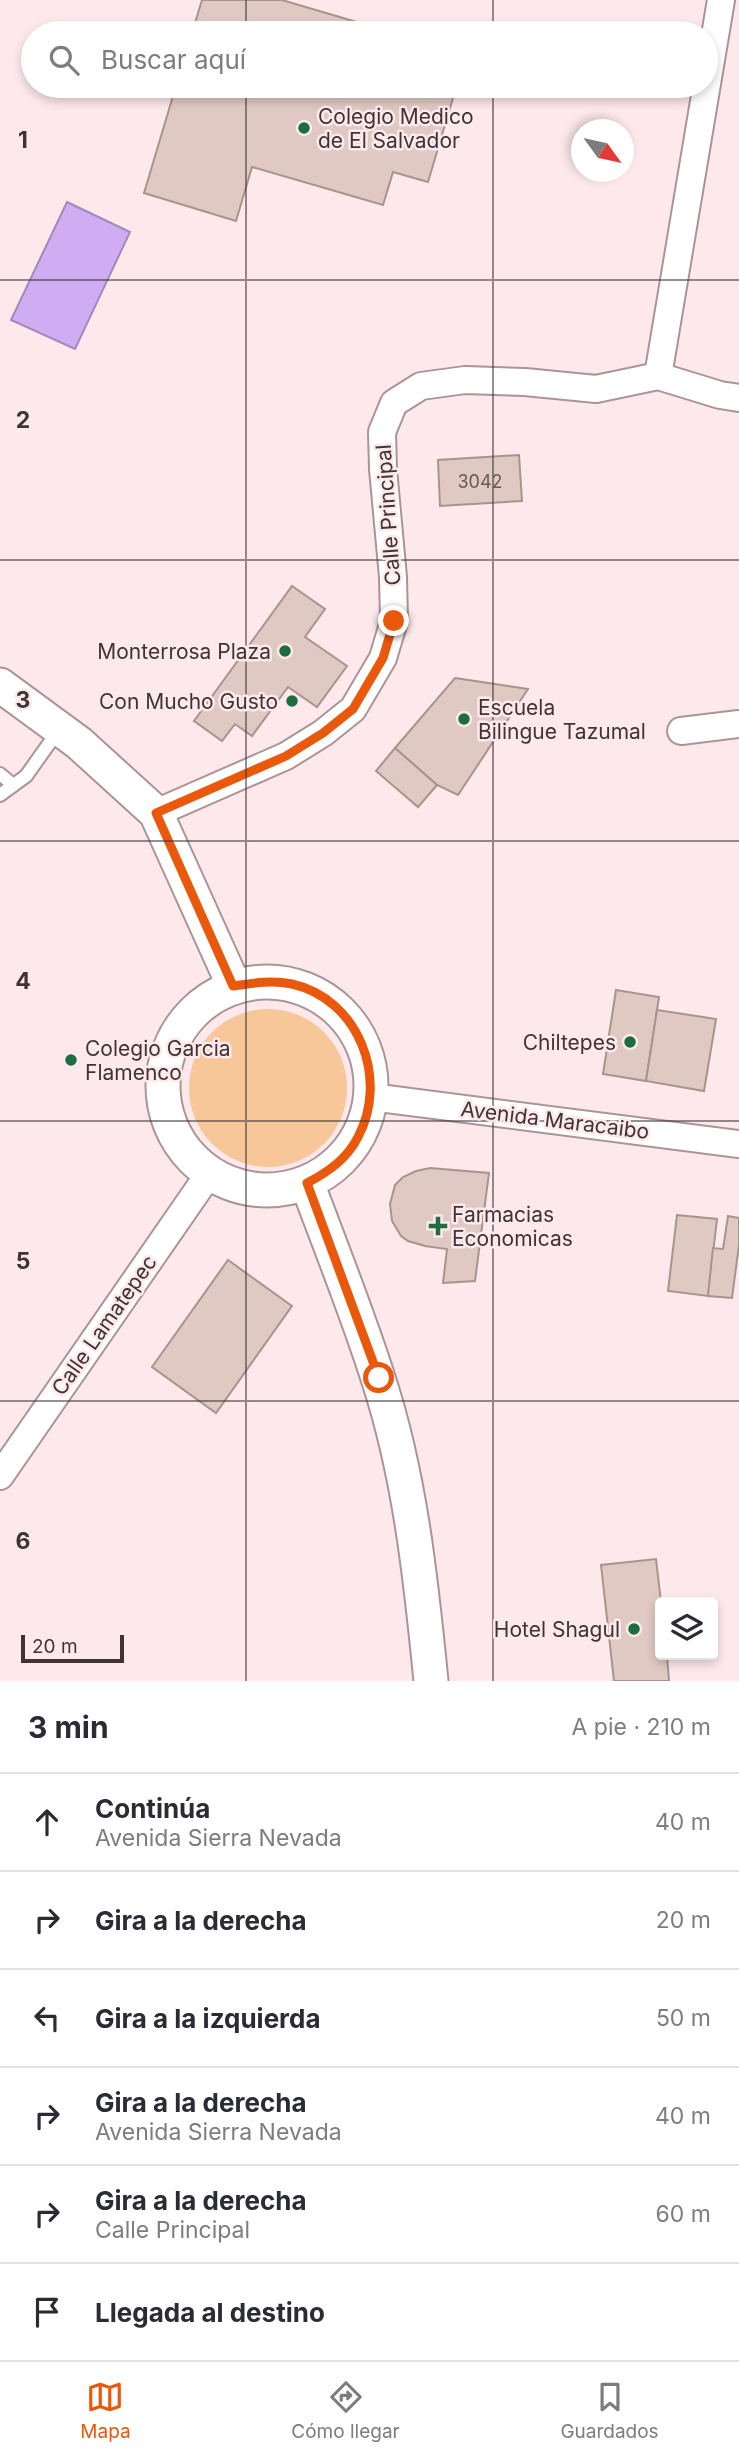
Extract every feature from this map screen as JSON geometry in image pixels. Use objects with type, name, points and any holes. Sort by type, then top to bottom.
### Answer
[{"type":"street","points":[[717,21],[721,0]]},
{"type":"street","points":[[658,376],[705,98]]},
{"type":"street","name":"Calle Principal","points":[[156,813],[286,756],[323,733],[353,709],[383,658],[394,621],[382,432],[394,403],[421,386],[465,380],[525,382],[596,389],[658,376],[739,398]]},
{"type":"street","points":[[0,685],[79,743],[156,813],[233,986]]},
{"type":"street","points":[[681,731],[739,724]]},
{"type":"street","points":[[262,981],[292,984],[320,995],[344,1014],[360,1039],[370,1067],[371,1097],[366,1119],[357,1139],[344,1157],[327,1172],[307,1183],[282,1190],[256,1191],[232,1186],[209,1174],[187,1155],[171,1130],[163,1102],[162,1073],[170,1045],[186,1019],[207,1000],[233,986],[262,981]]},
{"type":"street","name":"Avenida Maracaibo","points":[[371,1097],[739,1144]]},
{"type":"street","name":"Calle Lamatepec","points":[[0,1476],[209,1174]]},
{"type":"street","points":[[307,1183],[379,1378],[389,1418],[416,1546],[431,1681]]},
{"type":"lane","points":[[0,795],[26,776],[60,728]]},
{"type":"lane","points":[[0,774],[13,785]]},
{"type":"shaded area","points":[[67,202],[130,232],[75,349],[11,320]]},
{"type":"shaded area","points":[[268,1009],[298,1015],[324,1032],[341,1058],[347,1088],[341,1118],[324,1144],[298,1161],[268,1167],[238,1161],[212,1144],[195,1118],[189,1088],[195,1058],[212,1032],[238,1015]]},
{"type":"building","points":[[202,0],[282,0],[353,21],[196,21]]},
{"type":"building","name":"Colegio Medico de El Salvador","points":[[172,98],[453,98],[428,182],[393,172],[383,205],[252,167],[236,221],[144,193]]},
{"type":"building","points":[[519,455],[522,501],[440,506],[438,460]]},
{"type":"building","name":"Monterrosa Plaza","points":[[292,586],[325,609],[305,637],[347,666],[317,707],[288,687],[252,736],[235,724],[222,741],[194,721]]},
{"type":"building","name":"Escuela Bilingue Tazumal","points":[[455,678],[528,689],[458,795],[437,785],[395,748]]},
{"type":"building","points":[[395,748],[437,785],[418,807],[376,771]]},
{"type":"building","name":"Chiltepes","points":[[616,990],[659,997],[646,1081],[603,1074]]},
{"type":"building","points":[[657,1010],[716,1019],[704,1091],[646,1081]]},
{"type":"building","name":"Farmacias Economicas","points":[[430,1168],[489,1173],[475,1281],[443,1283],[447,1249],[408,1241],[401,1236],[392,1221],[390,1204],[395,1185],[403,1177]]},
{"type":"building","points":[[677,1215],[717,1219],[708,1296],[668,1291]]},
{"type":"building","points":[[728,1216],[739,1218],[739,1245],[732,1298],[708,1296],[713,1248],[723,1249]]},
{"type":"building","points":[[228,1260],[292,1306],[216,1413],[152,1367]]},
{"type":"building","name":"Hotel Shagul","points":[[656,1559],[660,1597],[655,1597],[655,1660],[667,1660],[669,1681],[614,1681],[601,1565]]},
{"type":"place","name":"Colegio Medico de El Salvador","points":[[304,128]]},
{"type":"place","name":"Monterrosa Plaza","points":[[285,651]]},
{"type":"place","name":"Con Mucho Gusto","points":[[292,701]]},
{"type":"place","name":"Escuela Bilingue Tazumal","points":[[464,719]]},
{"type":"place","name":"Chiltepes","points":[[630,1042]]},
{"type":"place","name":"Colegio Garcia Flamenco","points":[[71,1060]]},
{"type":"place","name":"Farmacias Economicas","points":[[438,1226]]},
{"type":"place","name":"Hotel Shagul","points":[[634,1629]]},
{"type":"route","points":[[379,1378],[307,1183],[327,1172],[344,1157],[357,1139],[366,1119],[371,1097],[370,1067],[360,1039],[344,1014],[320,995],[292,984],[262,981],[233,986],[156,813],[286,756],[323,733],[353,709],[383,658],[394,621]]}]
